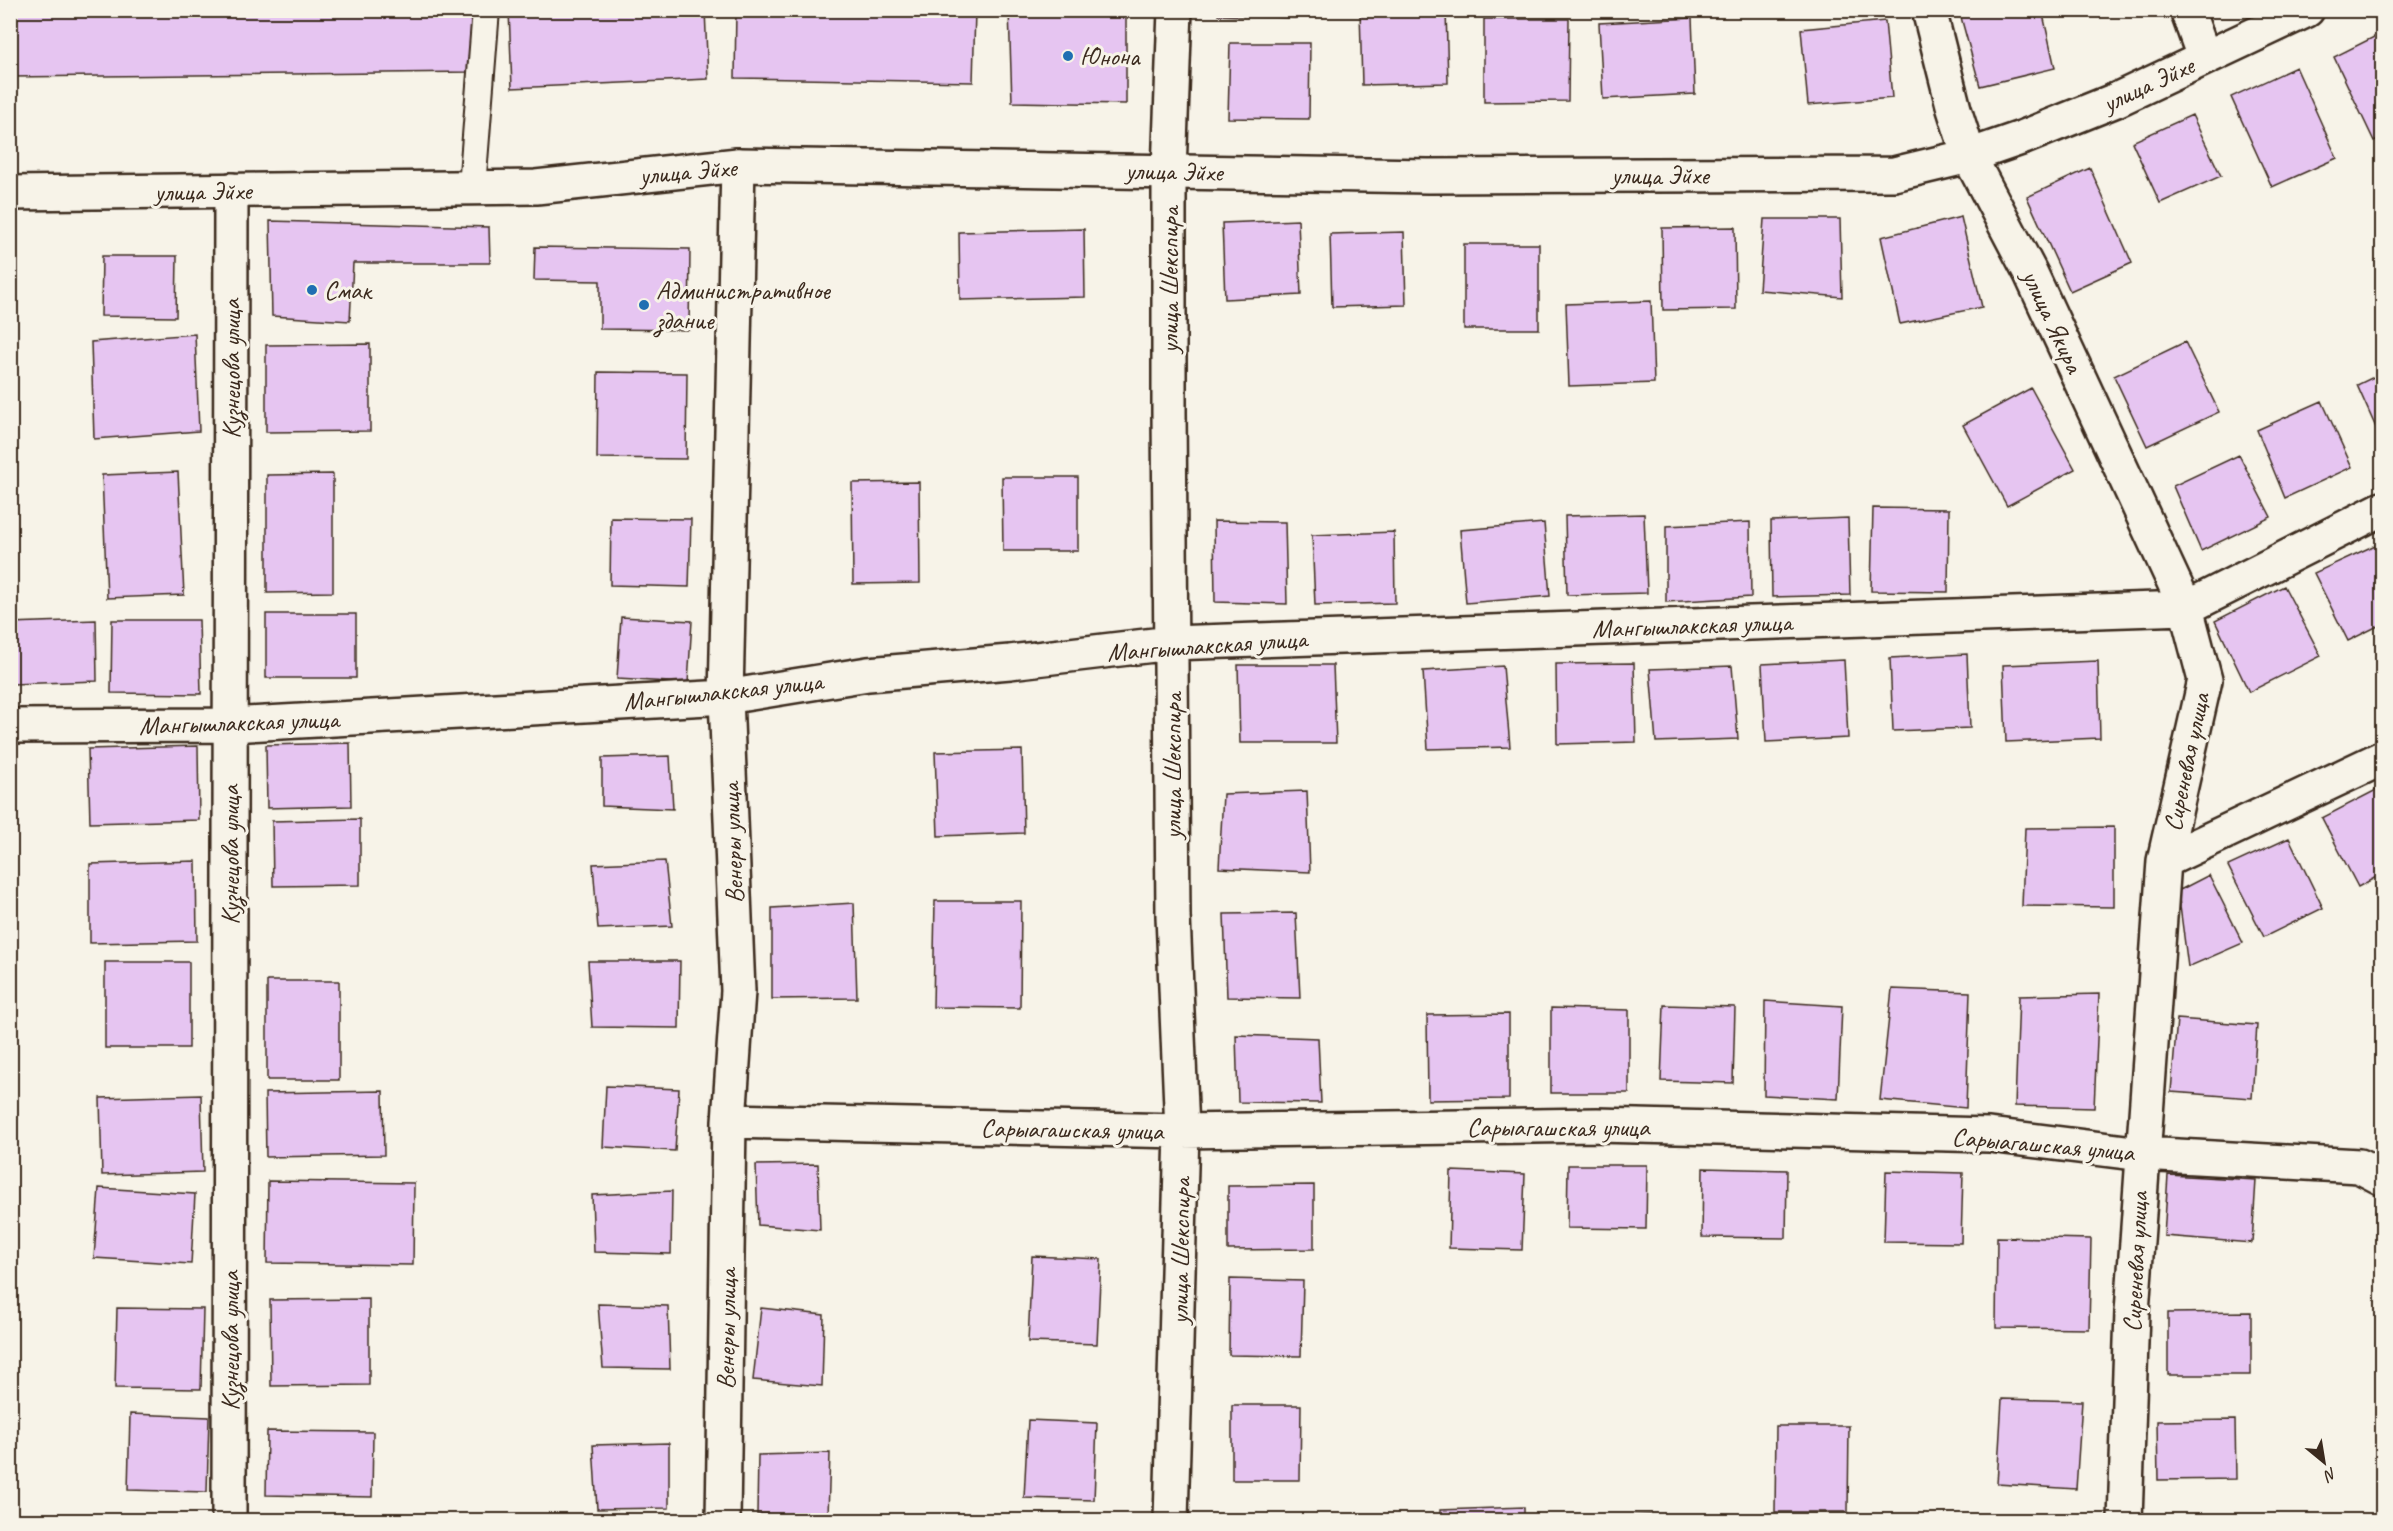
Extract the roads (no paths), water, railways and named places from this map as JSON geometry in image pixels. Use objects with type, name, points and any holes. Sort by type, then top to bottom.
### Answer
[{"type":"street","name":"улица Шекспира","points":[[1171,1521],[1182,1131],[1173,916],[1171,643],[1169,171],[1175,10]]},
{"type":"street","name":"улица Якира","points":[[1929,10],[1954,109],[1969,156],[2031,274],[2189,618]]},
{"type":"street","points":[[2187,10],[2204,57]]},
{"type":"street","name":"улица Эйхе","points":[[10,194],[536,187],[738,165],[1428,176],[1894,174],[1969,156],[2024,137],[2116,100],[2307,10]]},
{"type":"street","name":"Венеры улица","points":[[723,1521],[729,1120],[738,991],[726,697],[738,165]]},
{"type":"street","name":"Кузнецова улица","points":[[229,1521],[231,190]]},
{"type":"street","name":"Мангышлакская улица","points":[[10,726],[230,725],[726,697],[868,674],[1011,662],[1171,643],[2189,618],[2382,509]]},
{"type":"street","name":"Сиреневая улица","points":[[2125,1521],[2132,1312],[2164,861],[2205,680],[2189,618]]},
{"type":"street","name":"Сиреневая улица","points":[[2164,861],[2382,758]]},
{"type":"street","name":"Сарыагашская улица","points":[[729,1120],[1182,1131],[1597,1125],[1989,1135],[2142,1154],[2359,1166],[2382,1178]]},
{"type":"lane","points":[[472,188],[486,10]]},
{"type":"place","name":"Юнона","points":[[1068,56]]},
{"type":"place","name":"Смак","points":[[312,290]]},
{"type":"place","name":"Административное здание","points":[[644,305]]}]
